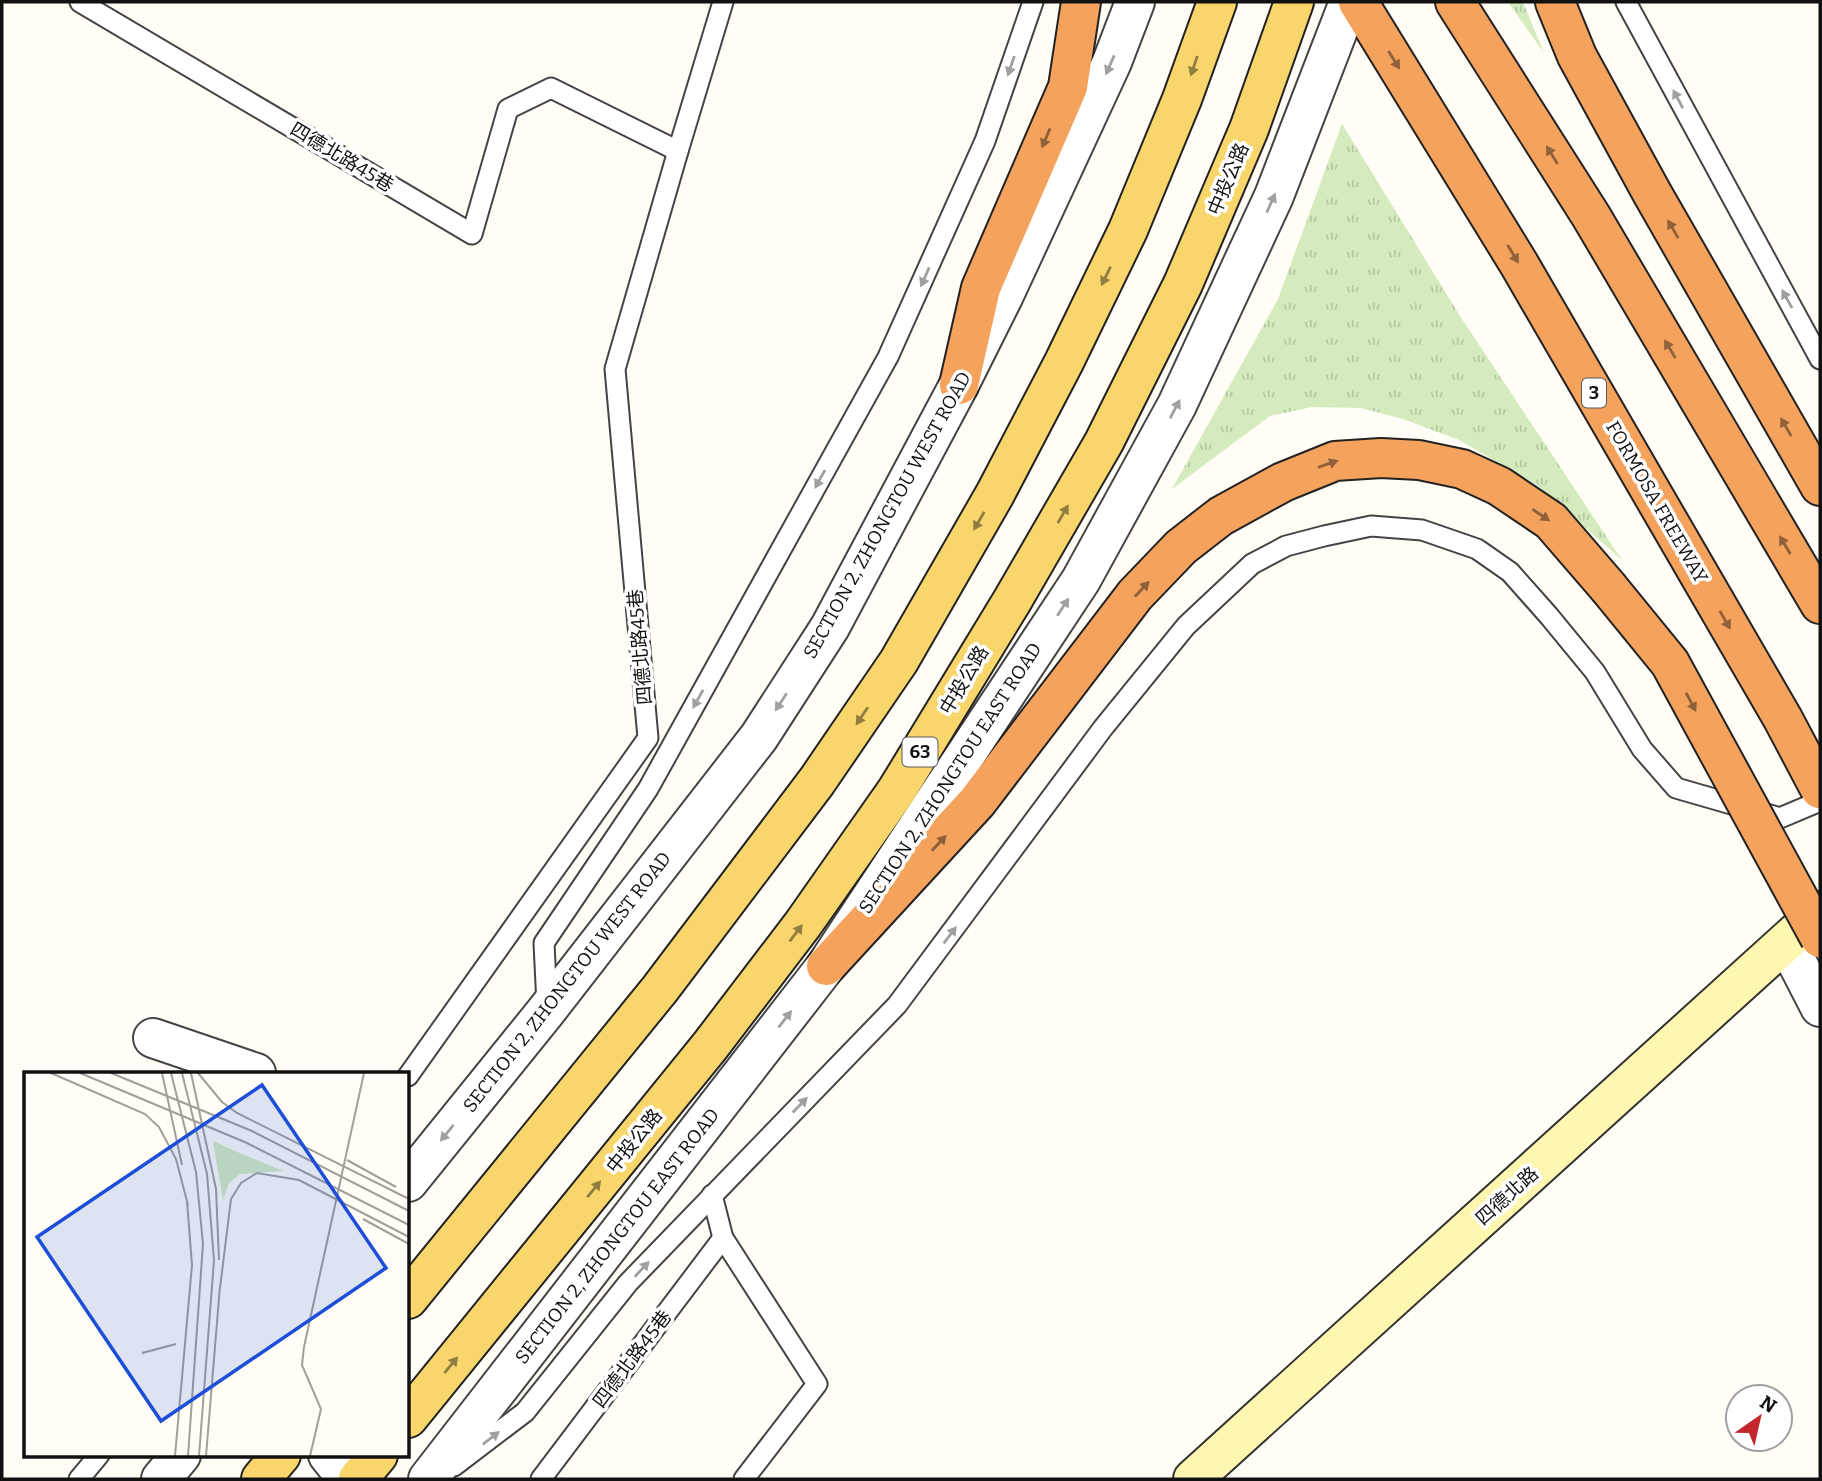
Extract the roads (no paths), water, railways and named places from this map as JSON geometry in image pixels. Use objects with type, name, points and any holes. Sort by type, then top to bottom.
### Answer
[{"type":"highway","points":[[960,385],[981,288],[1068,87],[1081,2]]},
{"type":"highway","name":"FORMOSA FREEWAY","points":[[1358,2],[1519,264],[1783,719],[1820,789]]},
{"type":"highway","points":[[1455,2],[1591,216],[1820,604]]},
{"type":"highway","points":[[1555,2],[1577,56],[1652,194],[1820,486]]},
{"type":"highway","points":[[826,965],[977,802],[1135,595],[1181,547],[1221,516],[1283,482],[1335,461],[1381,458],[1419,460],[1462,469],[1499,486],[1551,521],[1670,663],[1804,941]]},
{"type":"main road","points":[[410,1297],[660,989],[817,781],[899,661],[995,494],[1064,362],[1122,242],[1182,99],[1217,2]]},
{"type":"main road","name":"中投公路","points":[[410,1416],[710,1046],[803,924],[897,790],[1012,601],[1111,430],[1183,284],[1250,129],[1294,2]]},
{"type":"main road","points":[[261,1479],[280,1456]]},
{"type":"main road","points":[[358,1479],[377,1456]]},
{"type":"street","name":"SECTION 2, ZHONGTOU WEST ROAD","points":[[410,1180],[547,1010],[759,737],[830,627],[960,385],[1004,295],[1106,74],[1135,2]]},
{"type":"street","name":"SECTION 2, ZHONGTOU EAST ROAD","points":[[428,1479],[826,965],[1081,580],[1177,405],[1274,196],[1349,2]]},
{"type":"street","name":"四德北路","points":[[1193,1479],[1804,941],[1820,911]]},
{"type":"street","points":[[1804,941],[1820,1007]]},
{"type":"street","points":[[153,1038],[253,1072]]},
{"type":"street","points":[[161,1479],[180,1456]]},
{"type":"street","points":[[329,1456],[347,1479]]},
{"type":"lane","name":"四德北路45巷","points":[[80,2],[472,234],[508,109],[551,88],[678,150]]},
{"type":"lane","name":"四德北路45巷","points":[[410,1073],[648,738],[615,369],[723,2]]},
{"type":"lane","points":[[547,1010],[544,943],[648,789],[888,357],[985,141],[1033,2]]},
{"type":"lane","points":[[1626,2],[1820,359]]},
{"type":"lane","points":[[437,1479],[524,1412],[628,1283],[897,1004],[1103,728],[1186,626],[1252,564],[1286,546],[1371,526],[1422,530],[1477,549],[1510,572],[1549,615],[1595,672],[1642,749],[1676,788],[1780,818],[1820,801]]},
{"type":"lane","points":[[712,1195],[723,1238],[817,1384],[744,1479]]},
{"type":"lane","name":"四德北路45巷","points":[[541,1479],[723,1238]]},
{"type":"lane","points":[[79,1479],[98,1456]]}]
